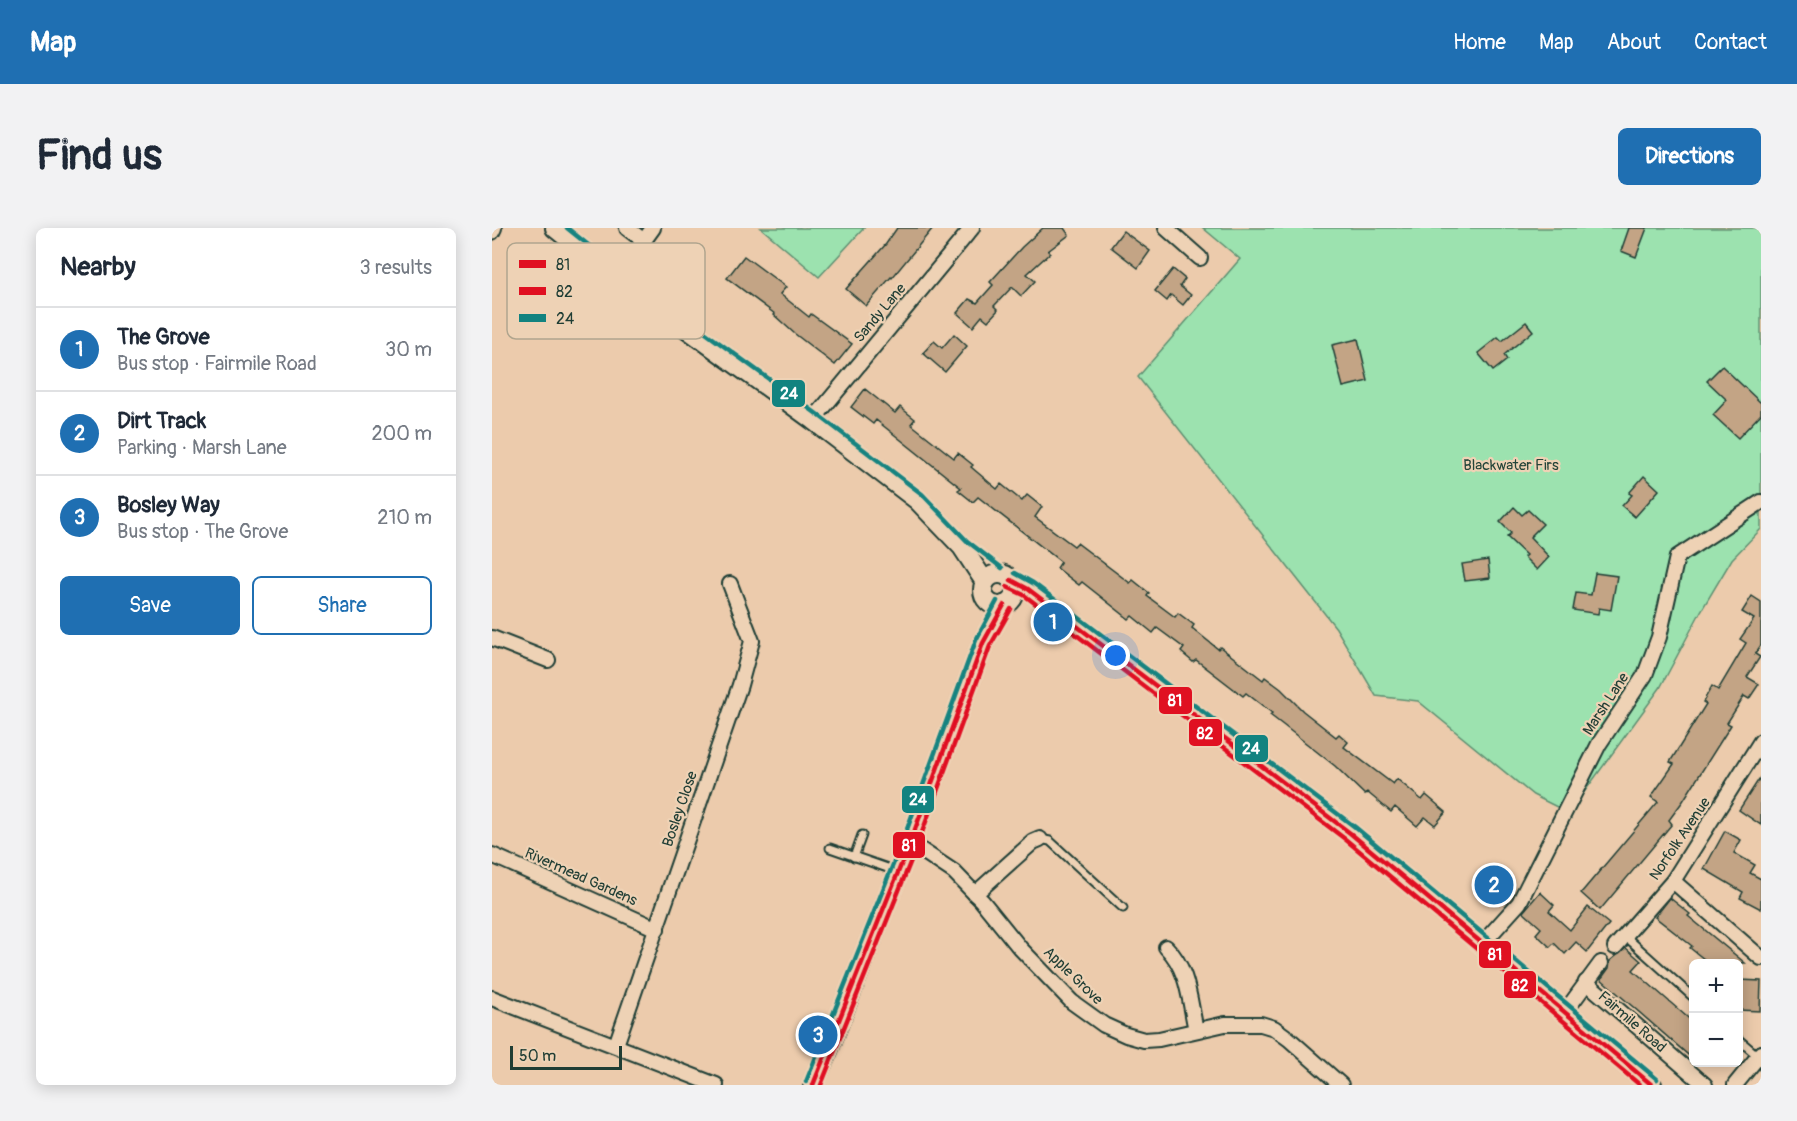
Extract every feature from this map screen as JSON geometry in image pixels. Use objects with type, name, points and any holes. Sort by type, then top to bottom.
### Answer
[{"type":"main road","points":[[555,228],[574,243]]},
{"type":"main road","points":[[701,339],[813,420],[917,500],[962,547],[998,579],[1015,589],[1002,602],[983,644],[899,871],[813,1085]]},
{"type":"main road","points":[[998,579],[984,593],[1002,602],[1056,610]]},
{"type":"main road","points":[[998,579],[1028,589],[1350,833],[1652,1085]]},
{"type":"street","points":[[627,228],[644,241],[653,228]]},
{"type":"street","name":"Sandy Lane","points":[[813,420],[972,228]]},
{"type":"street","points":[[1166,228],[1200,258]]},
{"type":"street","name":"Marsh Lane","points":[[1482,944],[1519,903],[1599,744],[1645,675],[1659,637],[1677,557],[1761,502]]},
{"type":"street","name":"Bosley Close","points":[[615,1045],[740,685],[752,641],[730,584]]},
{"type":"street","points":[[492,638],[548,660]]},
{"type":"street","name":"Norfolk Avenue","points":[[1615,947],[1673,881],[1761,741]]},
{"type":"street","points":[[975,894],[1033,842],[1040,839]]},
{"type":"street","name":"Apple Grove","points":[[909,842],[954,872],[1020,948],[1072,1002],[1104,1026],[1144,1040],[1159,1039],[1225,1024],[1261,1024],[1274,1028],[1289,1039],[1341,1085]]},
{"type":"street","name":"Rivermead Gardens","points":[[492,855],[657,929]]},
{"type":"street","points":[[1673,881],[1761,957]]},
{"type":"street","points":[[1166,947],[1177,958],[1185,974],[1196,1030]]},
{"type":"street","points":[[1565,1012],[1601,963]]},
{"type":"street","name":"Fairmile Road","points":[[1586,982],[1706,1085]]},
{"type":"street","points":[[492,998],[716,1085]]},
{"type":"street","points":[[1735,1085],[1759,1054]]},
{"type":"lane","points":[[855,857],[862,835]]},
{"type":"lane","points":[[1040,839],[1050,841],[1123,908]]},
{"type":"lane","points":[[830,848],[899,871]]},
{"type":"lane","points":[[1624,935],[1689,994]]},
{"type":"lane","points":[[1743,1043],[1759,1054]]},
{"type":"green space","points":[[761,228],[864,228],[819,277]]},
{"type":"green space","name":"Blackwater Firs","points":[[1203,228],[1761,228],[1761,529],[1732,559],[1660,688],[1569,813],[1533,795],[1418,701],[1376,696],[1336,628],[1138,377],[1240,259]]},
{"type":"building","points":[[897,228],[933,228],[866,306],[846,289],[886,244]]},
{"type":"building","points":[[1043,228],[1064,228],[1069,235],[1048,251],[1050,253],[1027,274],[1035,281],[1021,296],[1012,287],[994,306],[998,310],[988,321],[982,316],[973,327],[957,313],[969,299],[977,303],[993,285],[990,282]]},
{"type":"building","points":[[1629,228],[1647,228],[1636,257],[1621,251]]},
{"type":"building","points":[[1123,231],[1150,251],[1138,268],[1111,247]]},
{"type":"building","points":[[744,256],[786,287],[780,294],[809,317],[811,314],[852,344],[835,365],[795,334],[775,314],[727,278]]},
{"type":"building","points":[[1173,269],[1185,279],[1180,286],[1191,295],[1183,305],[1171,295],[1167,301],[1155,291]]},
{"type":"building","points":[[1526,322],[1533,331],[1504,355],[1507,360],[1493,371],[1478,353],[1498,337],[1502,341]]},
{"type":"building","points":[[954,334],[967,346],[945,372],[923,353],[934,341],[942,348]]},
{"type":"building","points":[[1358,339],[1368,381],[1343,387],[1332,345]]},
{"type":"building","points":[[1722,366],[1761,403],[1761,414],[1738,438],[1713,415],[1727,400],[1707,381]]},
{"type":"building","points":[[865,389],[895,413],[900,407],[915,419],[911,424],[954,458],[958,453],[997,489],[1001,484],[1022,501],[1027,495],[1042,507],[1035,517],[1074,546],[1077,543],[1130,583],[1133,580],[1149,593],[1147,596],[1175,617],[1178,613],[1218,649],[1220,647],[1263,680],[1265,677],[1336,737],[1339,734],[1348,742],[1344,747],[1393,784],[1397,779],[1422,800],[1426,795],[1446,812],[1435,825],[1425,817],[1417,826],[1395,807],[1391,812],[1367,792],[1365,795],[1335,766],[1246,693],[1243,696],[1196,660],[1193,662],[1181,652],[1184,648],[1157,628],[1153,633],[1132,616],[1129,619],[1082,582],[1079,585],[1057,568],[1061,562],[978,497],[973,502],[958,490],[961,488],[876,420],[873,424],[851,407]]},
{"type":"building","points":[[1644,476],[1659,490],[1635,517],[1622,506],[1632,495],[1629,493]]},
{"type":"building","points":[[1514,507],[1522,515],[1528,510],[1543,524],[1530,537],[1549,557],[1537,570],[1524,557],[1526,555],[1507,537],[1511,533],[1500,522]]},
{"type":"building","points":[[1488,560],[1490,578],[1465,581],[1462,564]]},
{"type":"building","points":[[1595,573],[1617,576],[1611,610],[1599,608],[1598,614],[1573,610],[1576,593],[1591,595]]},
{"type":"building","points":[[1752,596],[1761,602],[1761,645],[1755,654],[1760,657],[1747,677],[1759,684],[1749,699],[1744,696],[1727,723],[1731,725],[1669,820],[1672,824],[1600,910],[1581,893],[1658,802],[1651,797],[1674,764],[1670,762],[1706,704],[1703,702],[1712,686],[1718,690],[1746,643],[1740,639],[1754,619],[1742,612]]},
{"type":"building","points":[[1761,776],[1761,825],[1739,810]]},
{"type":"building","points":[[1725,831],[1741,840],[1734,853],[1755,865],[1750,873],[1761,879],[1761,909],[1740,898],[1743,892],[1704,869]]},
{"type":"building","points":[[1540,892],[1554,905],[1549,911],[1570,930],[1588,907],[1609,924],[1587,952],[1576,942],[1565,954],[1554,943],[1550,947],[1536,934],[1541,928],[1523,912]]},
{"type":"building","points":[[1670,898],[1740,959],[1704,959],[1690,948],[1692,946],[1655,917]]},
{"type":"building","points":[[1626,948],[1641,961],[1633,970],[1689,1019],[1689,1056],[1601,979],[1609,968],[1610,961]]},
{"type":"building","points":[[1743,980],[1761,981],[1760,1011],[1743,1010]]},
{"type":"transit line","name":"24","points":[[567,228],[586,243]]},
{"type":"transit line","name":"24","points":[[705,332],[922,494],[967,541],[1002,568]]},
{"type":"transit line","name":"24","points":[[1015,573],[1033,583],[1355,827],[1657,1079]]},
{"type":"transit line","name":"81","points":[[1011,580],[1028,589],[1350,833],[1652,1085]]},
{"type":"transit line","name":"82","points":[[1007,587],[1024,595],[1345,839],[1640,1085]]},
{"type":"transit line","name":"24","points":[[806,1082],[906,832],[976,640],[997,601]]},
{"type":"transit line","name":"81","points":[[813,1085],[913,835],[983,643],[1004,605]]},
{"type":"transit line","name":"82","points":[[821,1085],[920,838],[990,646],[1011,609]]},
{"type":"place","name":"The Grove","points":[[1053,622]]},
{"type":"place","name":"Dirt Track","points":[[1494,885]]},
{"type":"place","name":"Bosley Way","points":[[818,1035]]}]
